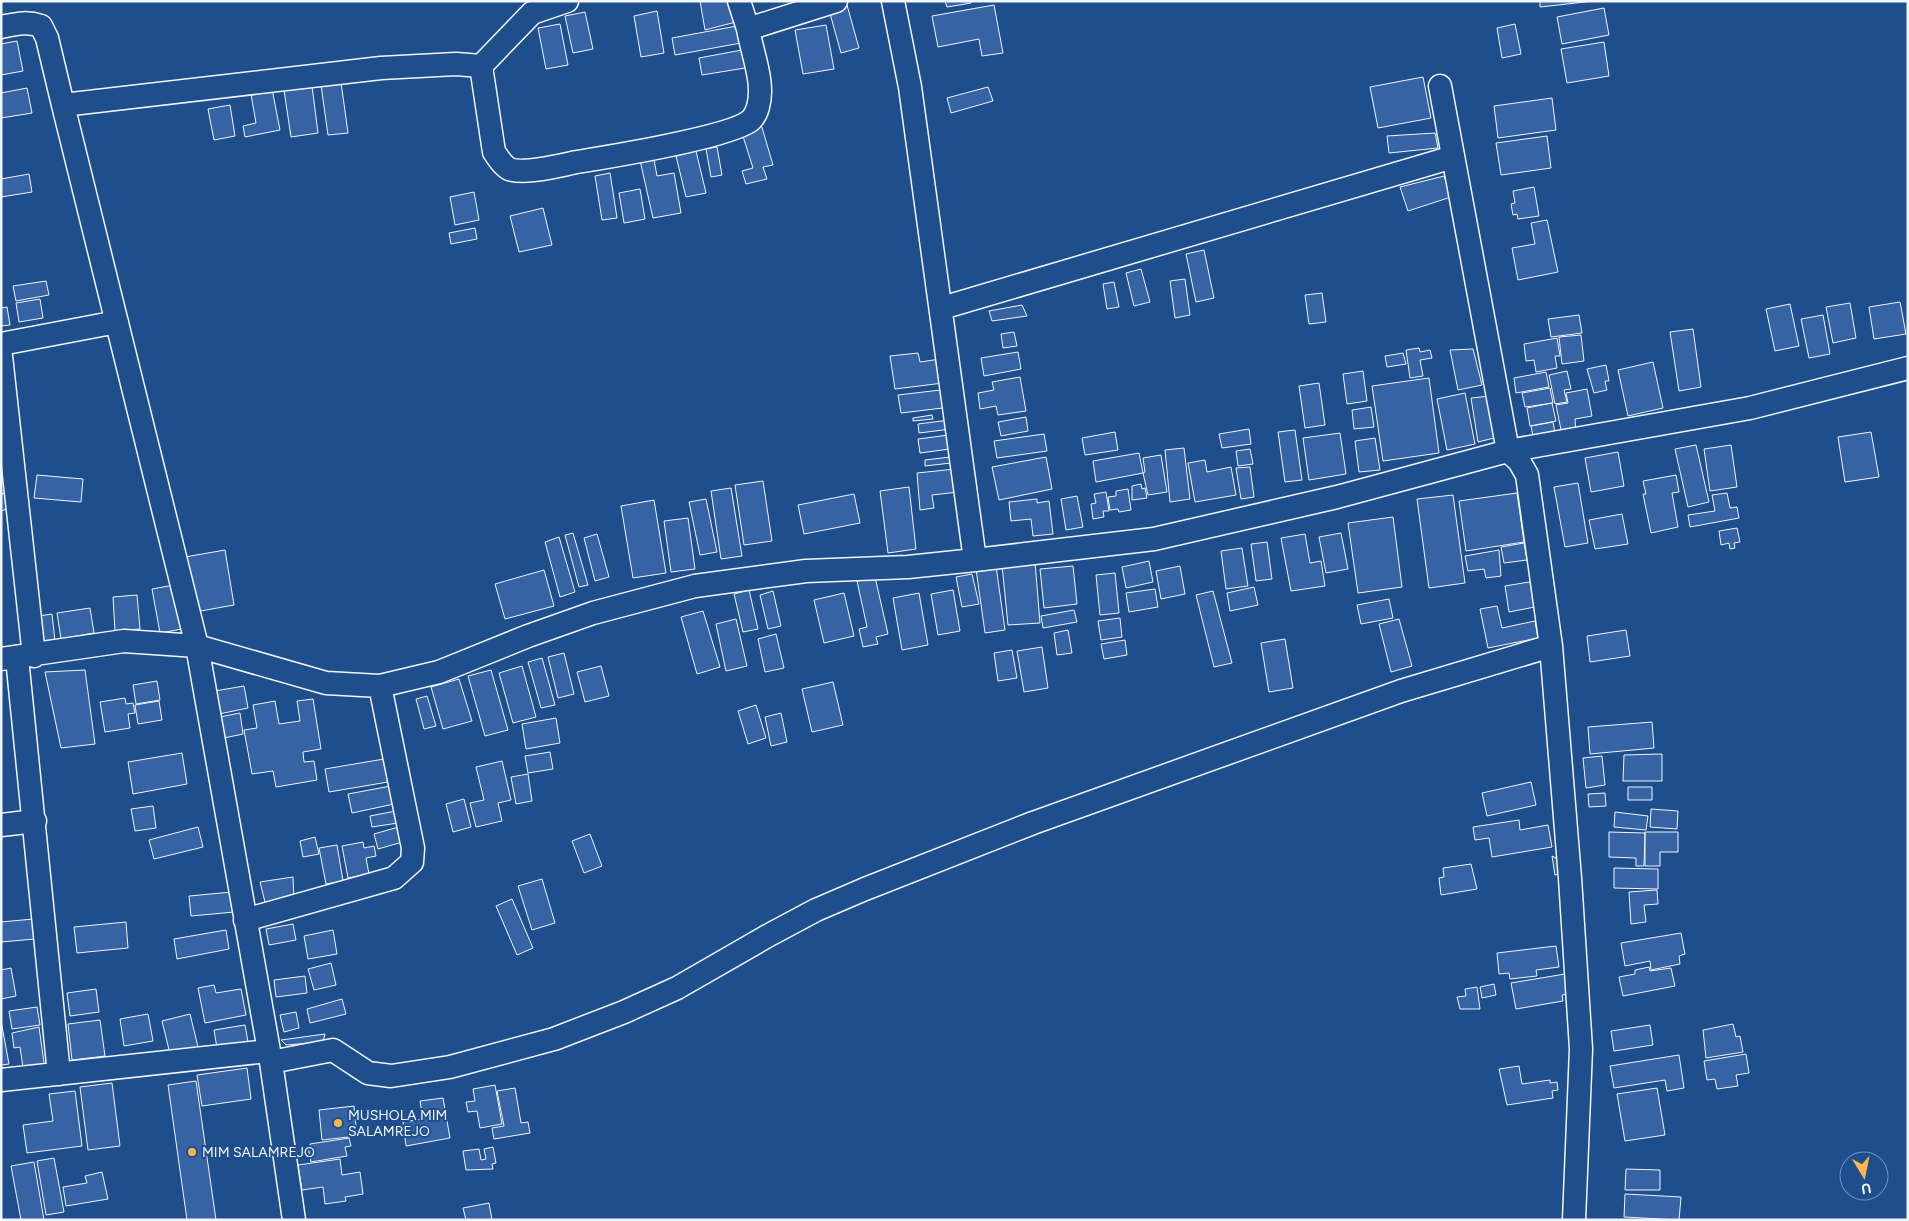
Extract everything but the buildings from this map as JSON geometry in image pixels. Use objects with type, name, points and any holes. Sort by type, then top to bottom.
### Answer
[{"type":"street","points":[[481,66],[532,13],[567,1]]},
{"type":"street","points":[[481,66],[494,152],[501,164],[511,170],[528,170],[609,157],[706,136],[734,128],[750,120],[758,109],[760,93],[748,29],[739,1]]},
{"type":"street","points":[[748,29],[836,1]]},
{"type":"street","points":[[893,1],[910,87],[942,308],[975,560]]},
{"type":"street","points":[[1,27],[19,23],[31,23],[41,26],[47,38],[197,646],[269,1056],[294,1220]]},
{"type":"street","points":[[63,105],[371,69],[456,64],[481,66]]},
{"type":"street","points":[[1440,86],[1508,451],[1520,461],[1527,475],[1551,646],[1570,878],[1581,1049],[1574,1220]]},
{"type":"street","points":[[942,308],[1453,157]]},
{"type":"street","points":[[1,344],[117,322]]},
{"type":"street","points":[[1,356],[17,657],[59,1074]]},
{"type":"street","points":[[17,657],[124,641],[197,646],[326,683],[380,686],[439,672],[528,636],[593,614],[695,586],[806,571],[908,567],[1154,538],[1337,497],[1508,451],[1750,408],[1908,368]]},
{"type":"street","points":[[1,1080],[333,1050],[368,1073],[392,1076],[450,1067],[554,1039],[624,1012],[677,988],[770,934],[816,910],[1032,823],[1401,691],[1551,646]]},
{"type":"street","points":[[245,920],[394,878],[412,862],[413,848],[380,686]]},
{"type":"street","points":[[1,825],[35,821]]},
{"type":"place","name":"MUSHOLA MIM SALAMREJO","points":[[338,1123]]},
{"type":"place","name":"MIM SALAMREJO","points":[[192,1152]]}]
